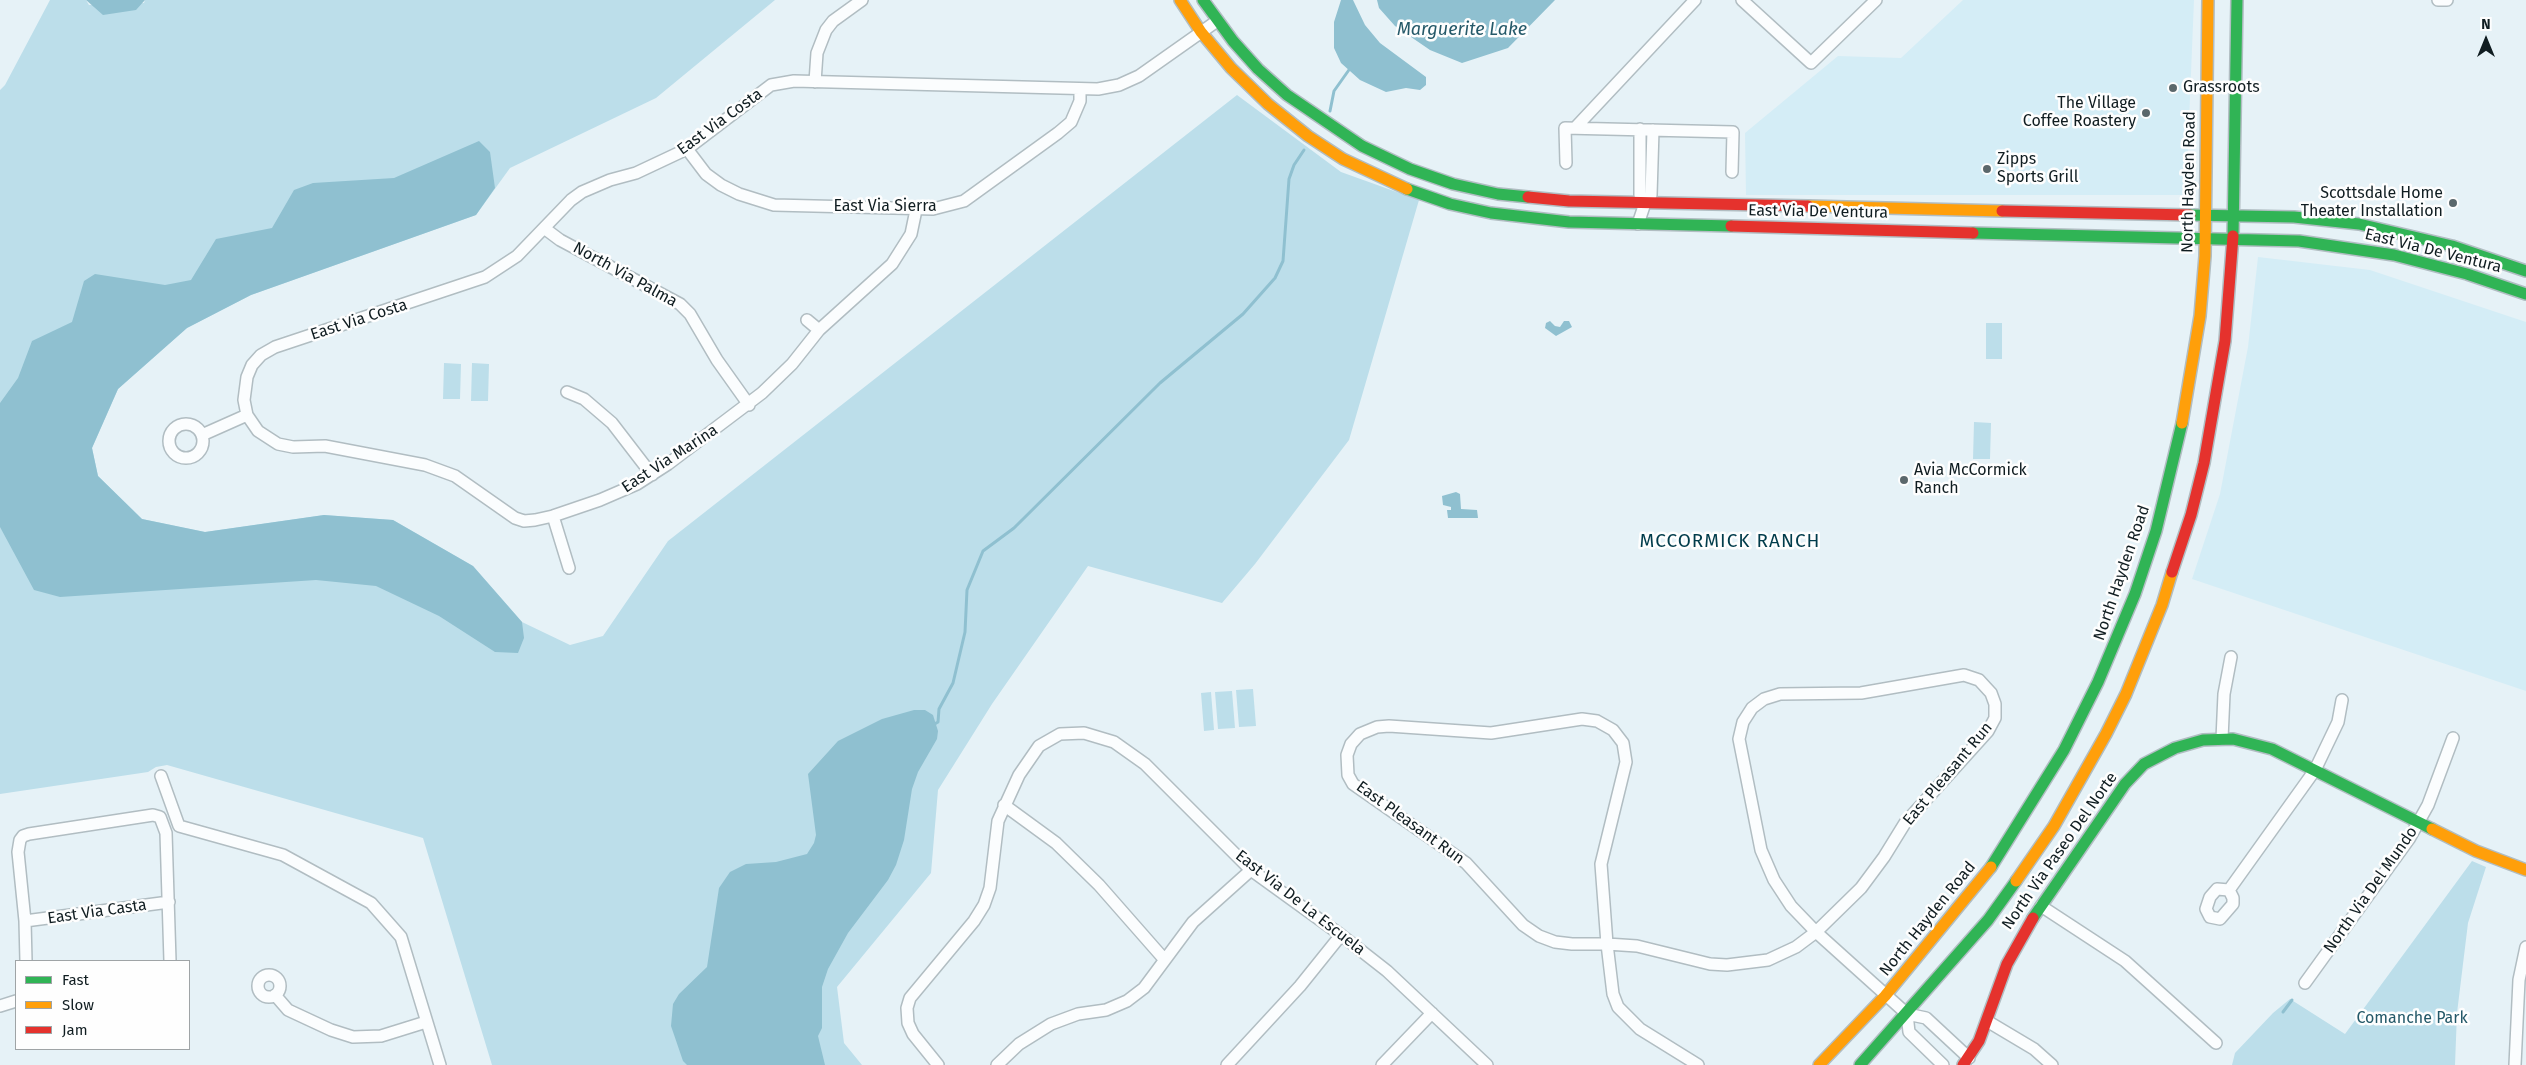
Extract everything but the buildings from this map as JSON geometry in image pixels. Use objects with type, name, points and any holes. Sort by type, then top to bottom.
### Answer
[{"type":"main road","name":"East Via De Ventura","points":[[1180,0],[1201,32],[1248,86],[1294,126],[1343,159],[1391,182],[1450,204],[1491,213],[1552,221],[1638,224],[2299,241],[2394,255],[2467,274],[2526,294]]},
{"type":"main road","name":"East Via De Ventura","points":[[1203,0],[1217,21],[1258,69],[1299,105],[1356,143],[1410,169],[1453,184],[1523,198],[1645,203],[2294,217],[2366,225],[2452,246],[2526,271]]},
{"type":"main road","name":"North Hayden Road","points":[[1820,1065],[1885,996],[1986,875],[2064,750],[2124,624],[2156,531],[2180,437],[2200,316],[2205,238],[2208,0]]},
{"type":"main road","points":[[1860,1065],[1988,920],[2054,826],[2106,734],[2144,652],[2176,562],[2204,464],[2225,341],[2233,238],[2237,0]]},
{"type":"main road","name":"North Via Paseo Del Norte","points":[[1966,1062],[1988,1021],[2012,950],[2113,799],[2144,764],[2164,752],[2182,746],[2222,739],[2244,741],[2264,746],[2477,851],[2526,870]]},
{"type":"street","points":[[815,82],[817,53],[826,30],[834,21],[862,0]]},
{"type":"street","points":[[1575,128],[1695,0]]},
{"type":"street","points":[[1742,0],[1811,63],[1876,0]]},
{"type":"street","points":[[2438,0],[2447,0]]},
{"type":"street","name":"East Via Costa","points":[[247,416],[244,400],[247,376],[252,365],[261,355],[275,347],[485,277],[517,256],[582,192],[610,180],[636,173],[688,149],[771,85],[794,81],[1080,89],[1119,85],[1139,76],[1217,21]]},
{"type":"street","name":"East Via Sierra","points":[[688,149],[706,174],[721,185],[739,194],[774,205],[916,210],[950,206],[964,202],[1071,122],[1080,100],[1080,89]]},
{"type":"street","points":[[1566,163],[1565,128],[1733,132],[1732,172]]},
{"type":"street","points":[[1640,129],[1640,195],[1645,203]]},
{"type":"street","points":[[1638,224],[1645,203],[1651,195],[1653,130]]},
{"type":"street","name":"East Via Marina","points":[[247,416],[258,431],[278,444],[293,447],[325,446],[425,465],[455,476],[515,518],[524,521],[552,516],[622,492],[652,475],[748,404],[792,364],[819,330],[892,264],[911,234],[916,210]]},
{"type":"street","name":"North Via Palma","points":[[544,228],[560,240],[680,304],[690,314],[717,360],[748,404]]},
{"type":"street","points":[[807,320],[819,330]]},
{"type":"street","points":[[567,392],[584,400],[612,423],[652,475]]},
{"type":"street","points":[[202,435],[247,416]]},
{"type":"street","points":[[552,516],[570,568]]},
{"type":"street","points":[[2222,739],[2224,694],[2231,657]]},
{"type":"street","name":"East Pleasant Run","points":[[1698,1065],[1640,1029],[1618,1007],[1613,994],[1607,944],[1601,864],[1626,762],[1623,743],[1613,730],[1597,721],[1582,719],[1490,733],[1377,727],[1360,734],[1351,744],[1347,766],[1353,784],[1466,863],[1523,925],[1539,936],[1555,942],[1607,944],[1652,949],[1710,964],[1727,965],[1768,960],[1796,947],[1816,932],[1861,888],[1884,857],[1905,823],[1988,731],[1995,718],[1995,704],[1991,693],[1979,680],[1964,675],[1861,693],[1780,694],[1764,699],[1752,708],[1743,722],[1739,739],[1761,850],[1774,880],[1791,906],[1816,932],[1906,1014],[1926,1018],[1966,1062]]},
{"type":"street","points":[[2229,890],[2314,770],[2338,722],[2342,700]]},
{"type":"street","name":"East Via De La Escuela","points":[[1004,805],[1019,775],[1039,746],[1060,734],[1084,732],[1114,742],[1145,764],[1251,870],[1342,935],[1387,971],[1487,1065]]},
{"type":"street","name":"North Via Del Mundo","points":[[2305,983],[2395,861],[2419,822],[2439,780],[2453,738]]},
{"type":"street","points":[[161,776],[179,826],[283,855],[371,902],[401,937],[440,1065]]},
{"type":"street","points":[[938,1065],[913,1034],[908,1023],[907,1008],[917,989],[974,921],[984,905],[990,888],[998,821],[1004,805],[1056,843],[1099,885],[1164,959]]},
{"type":"street","points":[[26,960],[25,921],[18,852],[20,840],[29,834],[144,816],[160,817],[166,834],[170,960]]},
{"type":"street","points":[[997,1065],[1020,1044],[1051,1024],[1078,1014],[1106,1010],[1127,1001],[1144,988],[1193,922],[1251,870]]},
{"type":"street","name":"East Via Casta","points":[[25,921],[169,902]]},
{"type":"street","points":[[2041,906],[2125,961],[2216,1044]]},
{"type":"street","points":[[1227,1065],[1300,986],[1342,935]]},
{"type":"street","points":[[2515,1065],[2519,980],[2526,947]]},
{"type":"street","points":[[275,995],[288,1010],[331,1030],[353,1037],[381,1036],[426,1022]]},
{"type":"street","points":[[0,1006],[15,1001]]},
{"type":"street","points":[[1382,1065],[1432,1013]]},
{"type":"street","points":[[1906,1014],[1909,1032],[1943,1065]]},
{"type":"street","points":[[1988,1021],[2034,1049],[2052,1065]]},
{"type":"shaded area","points":[[1963,0],[2194,0],[2186,195],[1746,195],[1745,133],[1838,56],[1901,58]]},
{"type":"shaded area","points":[[2258,257],[2370,270],[2526,322],[2526,691],[2192,579],[2220,494],[2248,347]]},
{"type":"green space","points":[[50,0],[86,0],[89,5],[144,3],[145,0],[775,0],[656,98],[510,168],[476,215],[251,295],[187,328],[118,389],[92,448],[98,476],[142,519],[205,532],[324,515],[393,520],[473,566],[522,622],[570,645],[603,636],[668,541],[1237,95],[1341,172],[1419,200],[1349,440],[1255,564],[1222,603],[1088,566],[992,704],[938,790],[931,873],[837,987],[844,1043],[862,1065],[492,1065],[423,838],[167,765],[156,767],[148,772],[0,794],[0,90],[5,85]]},
{"type":"green space","points":[[1986,323],[2002,323],[2002,359],[1986,359]]},
{"type":"green space","points":[[444,363],[461,364],[460,399],[443,399]]},
{"type":"green space","points":[[472,363],[489,364],[488,401],[471,401]]},
{"type":"green space","points":[[1974,422],[1991,423],[1990,459],[1973,459]]},
{"type":"green space","points":[[1253,689],[1256,726],[1239,727],[1236,690]]},
{"type":"green space","points":[[1232,691],[1235,728],[1218,729],[1215,692]]},
{"type":"green space","points":[[1211,692],[1214,730],[1204,731],[1201,693]]},
{"type":"green space","name":"Comanche Park","points":[[2472,861],[2486,867],[2468,923],[2457,1013],[2455,1065],[2232,1065],[2235,1053],[2273,1013],[2290,999],[2345,1034]]},
{"type":"water","points":[[86,0],[145,0],[136,10],[103,15]]},
{"type":"water","points":[[1341,0],[1353,0],[1365,25],[1380,43],[1426,77],[1426,85],[1420,90],[1406,88],[1386,92],[1360,80],[1341,63],[1334,48],[1334,22]]},
{"type":"water","name":"Marguerite Lake","points":[[1377,0],[1555,0],[1508,48],[1462,63],[1430,50],[1395,26],[1379,8]]},
{"type":"water","points":[[479,141],[490,152],[495,188],[476,215],[251,295],[187,328],[118,389],[92,448],[98,476],[142,519],[205,532],[324,515],[393,520],[473,566],[522,622],[524,638],[518,653],[495,652],[439,616],[376,586],[316,580],[60,597],[34,590],[0,527],[0,403],[18,378],[32,341],[72,322],[84,281],[95,274],[165,285],[191,280],[216,239],[272,228],[294,190],[313,183],[394,178]]},
{"type":"water","points":[[1550,321],[1555,326],[1560,327],[1564,321],[1569,321],[1572,327],[1556,336],[1545,328],[1546,323]]},
{"type":"water","points":[[1456,492],[1460,494],[1461,509],[1477,510],[1478,518],[1448,518],[1447,510],[1451,510],[1451,507],[1443,505],[1442,496]]},
{"type":"water","points":[[914,710],[925,710],[933,715],[938,731],[937,739],[918,772],[912,789],[904,840],[896,865],[888,880],[848,933],[828,969],[822,987],[822,1028],[818,1036],[825,1065],[687,1065],[683,1061],[671,1026],[673,1004],[679,994],[707,967],[719,888],[730,872],[746,864],[776,862],[807,854],[814,843],[816,835],[808,774],[838,741],[882,719]]},
{"type":"waterway","points":[[1330,111],[1334,91],[1351,67]]},
{"type":"waterway","points":[[933,725],[938,722],[939,709],[953,683],[965,632],[967,590],[983,551],[1014,528],[1160,383],[1243,314],[1275,278],[1283,261],[1289,179],[1294,165],[1304,150]]},
{"type":"waterway","points":[[2283,1012],[2292,1000]]},
{"type":"traffic: fast","points":[[1203,0],[1233,41],[1258,69],[1287,95],[1362,146],[1410,169],[1453,184],[1498,194],[1528,197]]},
{"type":"traffic: fast","points":[[2233,236],[2237,0]]},
{"type":"traffic: fast","points":[[1407,189],[1450,204],[1491,213],[1569,222],[1731,226]]},
{"type":"traffic: fast","points":[[2190,215],[2294,217],[2359,224],[2452,246],[2526,271]]},
{"type":"traffic: fast","points":[[1973,233],[2299,241],[2394,255],[2467,274],[2526,294]]},
{"type":"traffic: fast","points":[[1991,867],[2064,750],[2098,682],[2135,594],[2156,531],[2182,423]]},
{"type":"traffic: fast","points":[[2033,918],[2125,784],[2144,764],[2175,748],[2203,740],[2233,739],[2272,749],[2432,829]]},
{"type":"traffic: fast","points":[[1860,1065],[1988,920],[2016,881]]},
{"type":"traffic: slow","points":[[1180,0],[1201,32],[1231,68],[1268,104],[1308,136],[1343,159],[1407,189]]},
{"type":"traffic: slow","points":[[2182,423],[2200,316],[2205,256],[2208,0]]},
{"type":"traffic: slow","points":[[1808,206],[2002,211]]},
{"type":"traffic: slow","points":[[2016,881],[2054,826],[2106,734],[2126,694],[2162,605],[2172,572]]},
{"type":"traffic: slow","points":[[2432,829],[2476,851],[2526,870]]},
{"type":"traffic: slow","points":[[1819,1065],[1885,996],[1991,867]]},
{"type":"traffic: jam","points":[[1528,197],[1569,201],[1808,206]]},
{"type":"traffic: jam","points":[[2002,211],[2190,215]]},
{"type":"traffic: jam","points":[[1731,226],[1973,233]]},
{"type":"traffic: jam","points":[[2172,572],[2191,515],[2204,463],[2225,341],[2233,236]]},
{"type":"traffic: jam","points":[[1963,1065],[1979,1041],[2007,964],[2033,918]]},
{"type":"place","name":"Grassroots","points":[[2173,88]]},
{"type":"place","name":"The Village Coffee Roastery","points":[[2146,113]]},
{"type":"place","name":"Zipps Sports Grill","points":[[1987,169]]},
{"type":"place","name":"Scottsdale Home Theater Installation","points":[[2453,203]]},
{"type":"place","name":"Avia McCormick Ranch","points":[[1904,480]]},
{"type":"district","name":"MCCORMICK RANCH","points":[[1730,542]]}]
